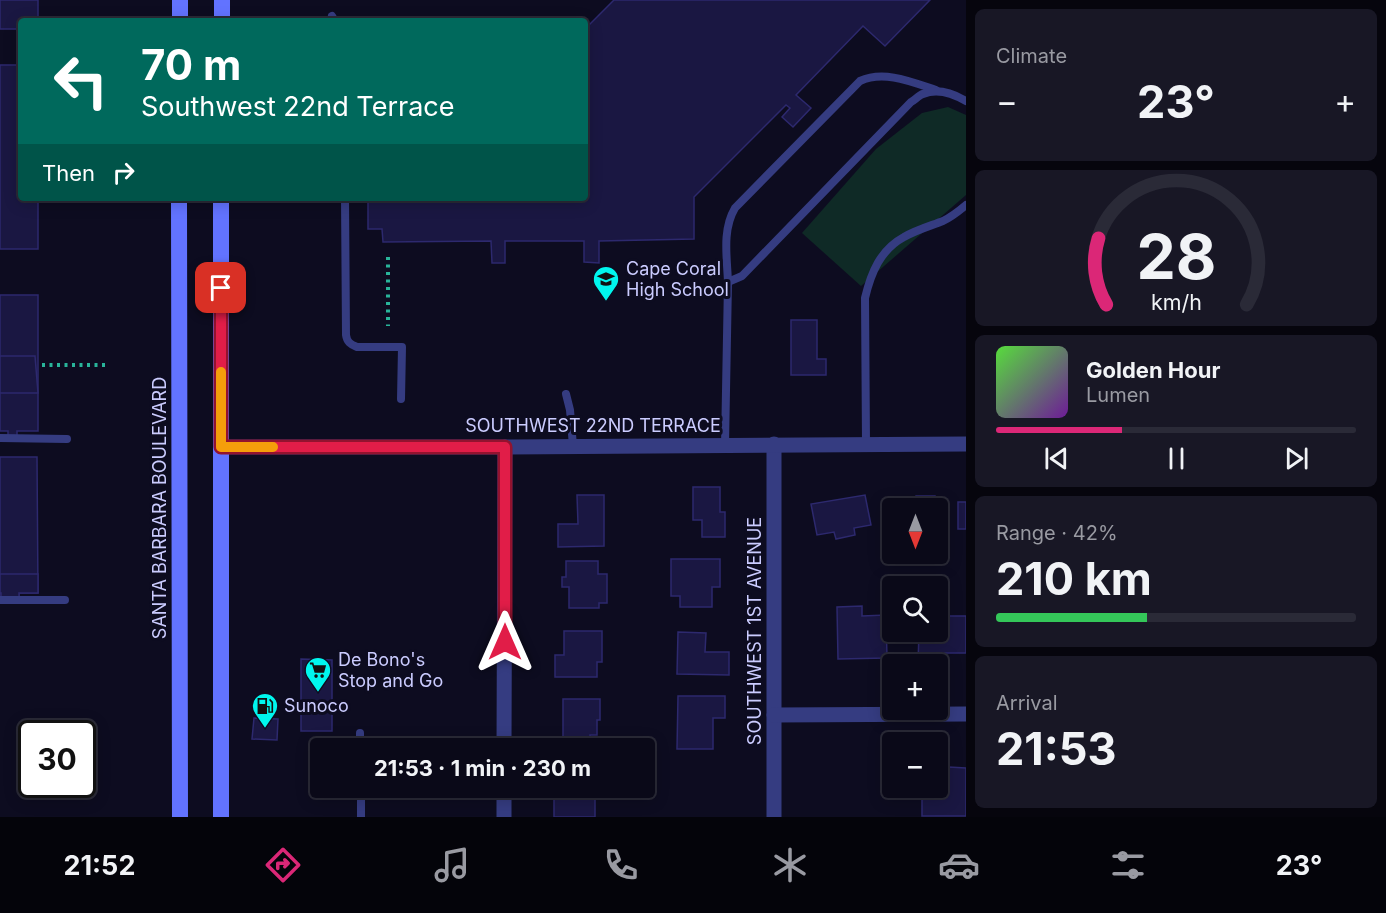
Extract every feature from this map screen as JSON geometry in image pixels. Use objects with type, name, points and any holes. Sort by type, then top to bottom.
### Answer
[{"type":"main road","points":[[180,0],[180,18]]},
{"type":"main road","points":[[222,0],[222,18]]},
{"type":"main road","name":"SANTA BARBARA BOULEVARD","points":[[179,201],[180,817]]},
{"type":"main road","points":[[221,201],[221,817]]},
{"type":"street","name":"SOUTHWEST 1ST AVENUE","points":[[774,444],[774,817]]},
{"type":"street","name":"SOUTHWEST 22ND TERRACE","points":[[221,447],[966,444]]},
{"type":"street","points":[[504,738],[505,447]]},
{"type":"street","points":[[774,715],[966,714]]},
{"type":"street","points":[[504,798],[504,817]]},
{"type":"lane","points":[[725,445],[727,231],[735,208],[860,81],[870,76],[911,82],[966,101]]},
{"type":"lane","points":[[728,282],[741,276],[911,102],[922,94],[940,92]]},
{"type":"lane","points":[[345,201],[347,341],[357,347],[402,347],[401,399]]},
{"type":"lane","points":[[866,444],[865,298],[869,280],[877,263],[887,250],[903,237],[945,220],[966,205]]},
{"type":"lane","points":[[566,394],[570,410],[573,446]]},
{"type":"lane","points":[[0,438],[68,439]]},
{"type":"lane","points":[[0,600],[65,600]]},
{"type":"lane","points":[[360,733],[360,738]]},
{"type":"lane","points":[[361,798],[362,817]]},
{"type":"path","points":[[388,257],[388,326]]},
{"type":"path","points":[[42,365],[108,365]]},
{"type":"green space","points":[[948,107],[966,115],[966,195],[861,286],[802,233],[876,149],[922,113]]},
{"type":"building","points":[[0,0],[38,0],[38,18],[18,18],[18,29],[0,29]]},
{"type":"building","name":"Cape Coral High School","points":[[614,0],[930,0],[885,46],[863,26],[796,95],[811,108],[793,127],[782,117],[790,108],[786,105],[694,197],[694,239],[599,241],[599,263],[584,262],[584,241],[505,241],[505,263],[492,263],[491,241],[383,242],[382,229],[368,229],[368,201],[588,201],[588,26]]},
{"type":"building","points":[[0,65],[18,65],[18,201],[38,201],[38,249],[0,249]]},
{"type":"building","points":[[0,295],[38,295],[38,431],[17,431],[17,437],[8,437],[8,431],[0,431]]},
{"type":"building","points":[[791,320],[817,320],[817,359],[826,359],[826,375],[791,375]]},
{"type":"building","points":[[0,356],[35,356],[38,393],[0,393]]},
{"type":"building","points":[[0,457],[37,457],[38,593],[19,593],[19,598],[1,598],[0,593]]},
{"type":"building","points":[[693,487],[720,487],[720,512],[725,512],[725,537],[702,537],[702,520],[693,520]]},
{"type":"building","points":[[577,495],[604,495],[604,546],[558,547],[558,524],[578,524]]},
{"type":"building","points":[[865,495],[871,525],[854,528],[855,535],[836,539],[834,532],[817,535],[811,504]]},
{"type":"building","points":[[916,496],[935,496],[935,498],[916,498]]},
{"type":"building","points":[[958,502],[966,502],[966,529],[958,529]]},
{"type":"building","points":[[671,559],[720,559],[720,587],[712,587],[712,607],[680,607],[680,596],[671,596]]},
{"type":"building","points":[[566,561],[598,561],[598,574],[607,574],[607,603],[599,603],[599,608],[569,608],[569,587],[562,587],[562,577],[566,577]]},
{"type":"building","points":[[0,574],[38,574],[38,593],[19,593],[19,598],[1,598]]},
{"type":"building","points":[[862,606],[862,616],[882,615],[882,642],[887,642],[887,654],[882,654],[882,658],[838,659],[837,607]]},
{"type":"building","points":[[948,616],[966,616],[966,653],[918,654],[919,642],[948,642]]},
{"type":"building","points":[[564,631],[602,631],[602,662],[597,662],[597,677],[555,677],[555,655],[564,655]]},
{"type":"building","points":[[678,632],[706,633],[705,652],[729,652],[729,675],[677,674]]},
{"type":"building","points":[[301,659],[332,660],[332,731],[301,731]]},
{"type":"building","points":[[678,696],[725,696],[725,718],[713,718],[713,749],[677,749]]},
{"type":"building","points":[[563,699],[600,699],[597,735],[590,735],[590,738],[563,738]]},
{"type":"building","points":[[254,718],[278,719],[277,740],[252,739]]},
{"type":"building","points":[[949,767],[966,768],[966,816],[922,816],[922,798],[948,798]]},
{"type":"building","points":[[554,798],[595,798],[595,817],[554,817]]},
{"type":"slow traffic","points":[[221,372],[221,447],[273,447]]},
{"type":"place","name":"Cape Coral High School","points":[[606,302]]},
{"type":"place","name":"De Bono's Stop and Go","points":[[318,693]]},
{"type":"place","name":"Sunoco","points":[[265,729]]},
{"type":"route","points":[[221,288],[221,447],[505,447],[505,642]]}]
